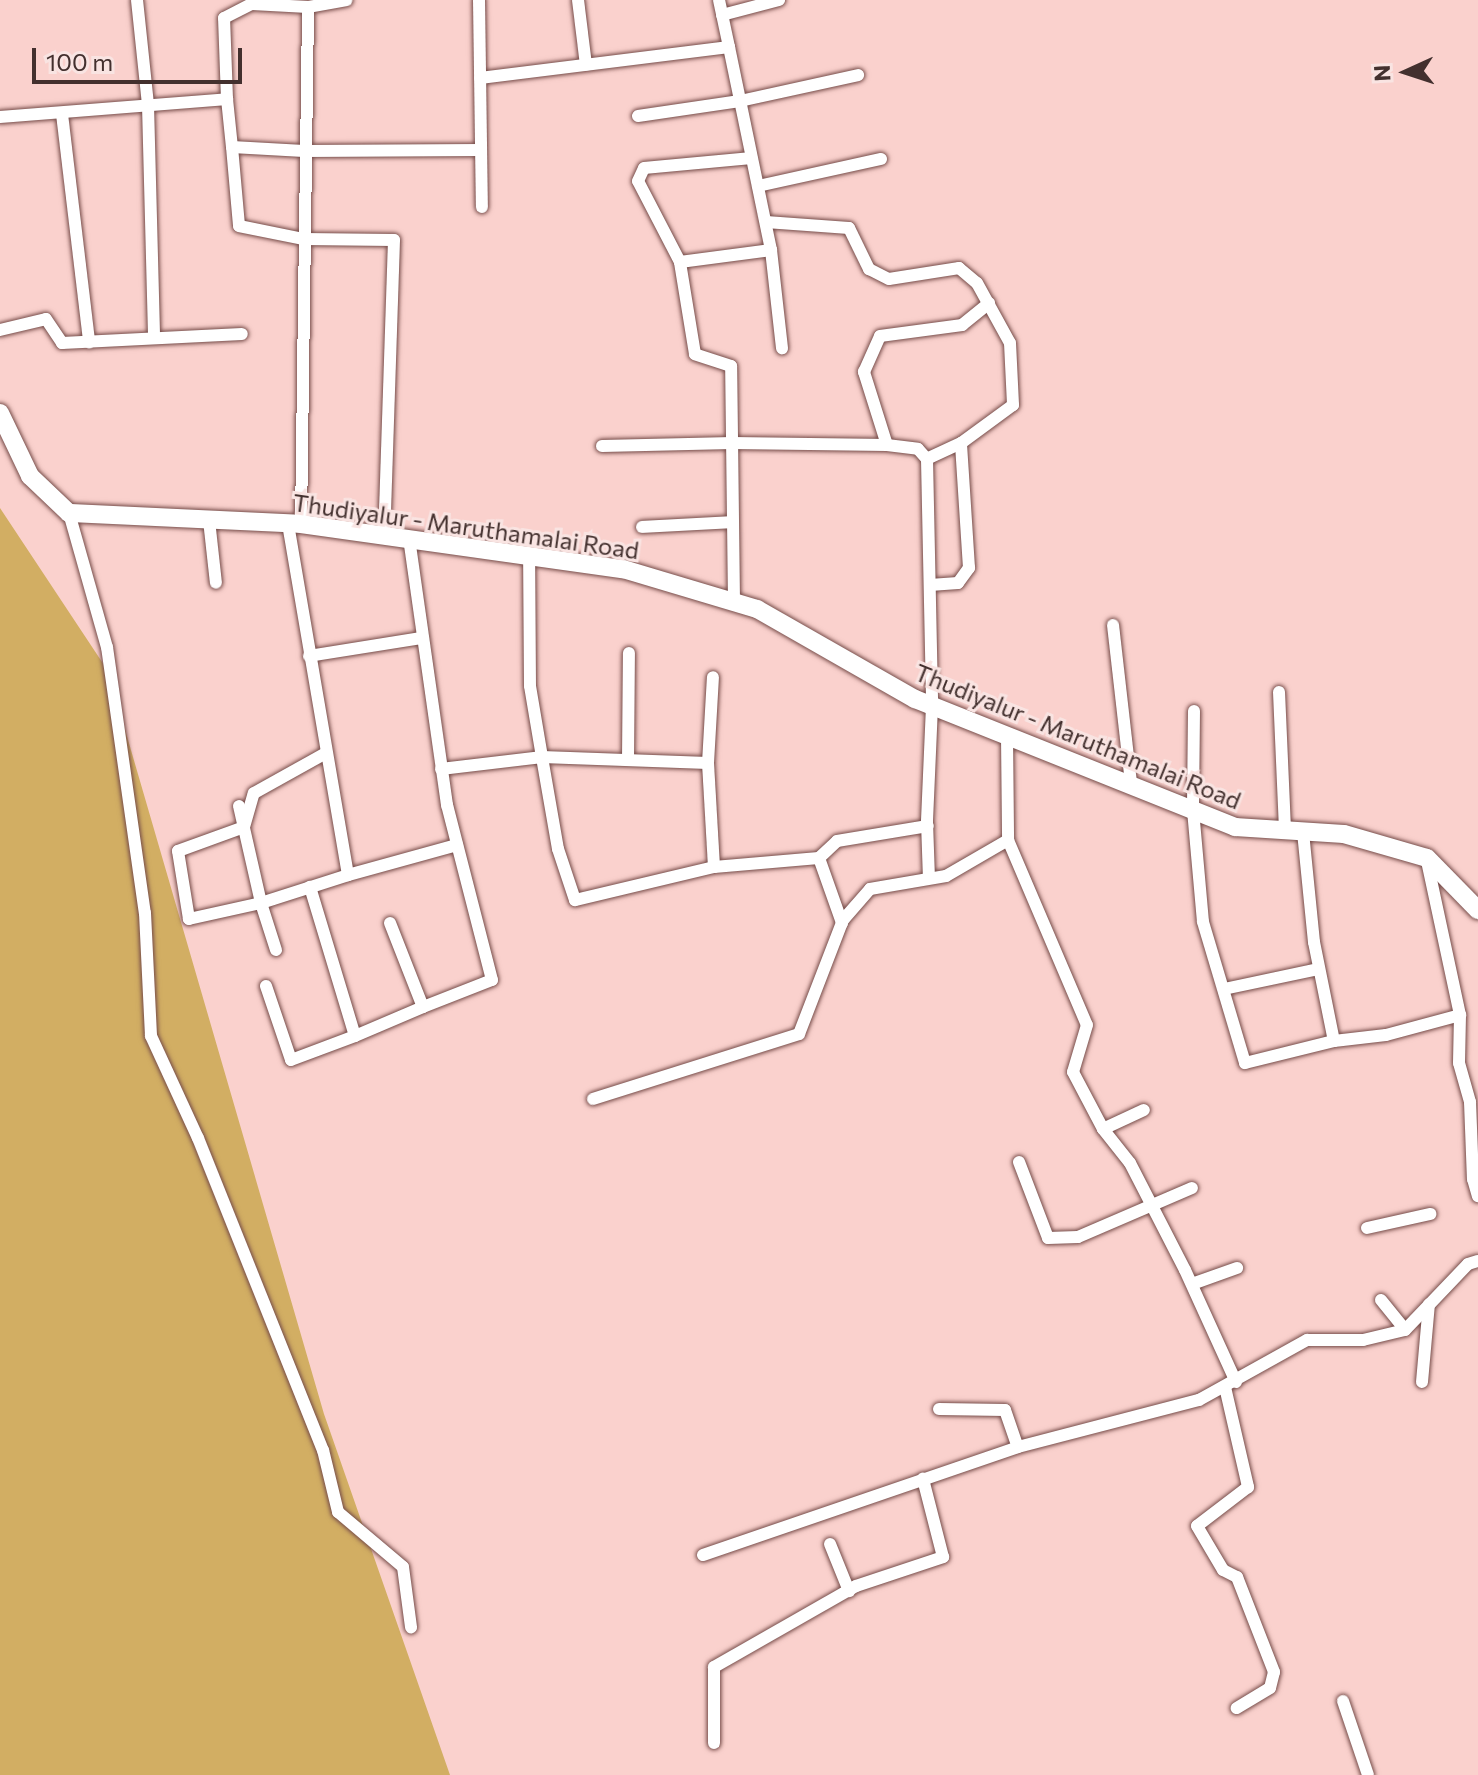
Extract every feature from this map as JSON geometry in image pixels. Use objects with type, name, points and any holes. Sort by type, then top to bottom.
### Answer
[{"type":"main road","points":[[0,413],[30,476],[69,513]]},
{"type":"main road","name":"Thudiyalur - Maruthamalai Road","points":[[69,513],[294,524],[623,569],[757,609],[932,706],[1235,827],[1344,834],[1427,858],[1478,910]]},
{"type":"street","points":[[137,0],[148,105],[154,338]]},
{"type":"street","points":[[346,0],[308,7],[252,4],[224,18],[227,99],[239,226],[303,239],[394,240],[384,536]]},
{"type":"street","points":[[479,0],[482,207]]},
{"type":"street","points":[[578,0],[586,65]]},
{"type":"street","points":[[719,0],[766,222],[782,348]]},
{"type":"street","points":[[722,15],[779,0]]},
{"type":"street","points":[[308,7],[294,524],[309,656],[348,875]]},
{"type":"street","points":[[480,78],[729,47]]},
{"type":"street","points":[[638,116],[740,101],[858,75]]},
{"type":"street","points":[[0,117],[227,99]]},
{"type":"street","points":[[62,114],[89,342]]},
{"type":"street","points":[[232,147],[304,151],[481,150]]},
{"type":"street","points":[[734,601],[731,366],[695,354],[680,262],[638,181],[644,168],[752,158]]},
{"type":"street","points":[[758,186],[881,159]]},
{"type":"street","points":[[766,222],[849,228],[869,269],[889,279],[959,268],[977,283],[1010,343],[1013,405],[961,443],[927,459]]},
{"type":"street","points":[[680,262],[771,250]]},
{"type":"street","points":[[887,445],[864,372],[880,336],[962,325],[989,303]]},
{"type":"street","points":[[0,330],[46,319],[62,343],[242,334]]},
{"type":"street","points":[[602,446],[732,443],[887,445],[918,449],[927,459],[932,706],[929,878]]},
{"type":"street","points":[[930,585],[958,583],[969,568],[961,443]]},
{"type":"street","points":[[69,513],[107,647],[145,913],[151,1036],[198,1138],[323,1450],[338,1512],[403,1567],[411,1627]]},
{"type":"street","points":[[209,520],[216,583]]},
{"type":"street","points":[[642,527],[733,522]]},
{"type":"street","points":[[266,986],[291,1060],[492,980],[441,769],[409,539]]},
{"type":"street","points":[[529,554],[530,686],[558,849],[575,900],[714,867],[819,858],[837,841],[928,826]]},
{"type":"street","points":[[1113,625],[1131,783]]},
{"type":"street","points":[[309,656],[422,638]]},
{"type":"street","points":[[628,760],[629,653]]},
{"type":"street","points":[[713,677],[708,763],[714,867]]},
{"type":"street","points":[[1279,692],[1294,831],[1334,1041]]},
{"type":"street","points":[[1194,711],[1193,810],[1203,922],[1245,1063],[1334,1041],[1378,1037],[1460,1015]]},
{"type":"street","points":[[1007,736],[1008,840],[1087,1025],[1073,1072],[1103,1129],[1130,1163],[1192,1284],[1231,1385],[1248,1487],[1197,1526],[1223,1570],[1237,1577],[1274,1672],[1270,1688],[1237,1708]]},
{"type":"street","points":[[244,827],[254,793],[326,753]]},
{"type":"street","points":[[441,769],[542,757],[708,763]]},
{"type":"street","points":[[239,806],[261,903],[276,950]]},
{"type":"street","points":[[244,827],[178,851],[189,919],[261,903],[457,845]]},
{"type":"street","points":[[593,1099],[799,1034],[842,923],[870,889],[946,876],[1008,840]]},
{"type":"street","points":[[819,858],[842,923]]},
{"type":"street","points":[[1427,858],[1460,1015],[1459,1063],[1470,1102],[1473,1179],[1478,1196]]},
{"type":"street","points":[[310,887],[355,1036]]},
{"type":"street","points":[[390,923],[423,1007]]},
{"type":"street","points":[[1224,989],[1318,969]]},
{"type":"street","points":[[1103,1129],[1144,1110]]},
{"type":"street","points":[[1019,1162],[1048,1238],[1078,1237],[1192,1188]]},
{"type":"street","points":[[1367,1228],[1430,1214]]},
{"type":"street","points":[[703,1555],[1018,1447],[1199,1400],[1231,1385],[1307,1340],[1363,1340],[1405,1330],[1468,1264],[1478,1261]]},
{"type":"street","points":[[1192,1284],[1237,1268]]},
{"type":"street","points":[[1381,1300],[1405,1330]]},
{"type":"street","points":[[1422,1382],[1429,1304]]},
{"type":"street","points":[[939,1409],[1005,1410],[1018,1447]]},
{"type":"street","points":[[714,1743],[714,1667],[849,1591],[943,1557],[923,1479]]},
{"type":"street","points":[[830,1544],[849,1591]]},
{"type":"street","points":[[1343,1701],[1368,1775]]},
{"type":"shaded area","points":[[0,508],[108,671],[324,1414],[450,1775],[0,1775]]}]
